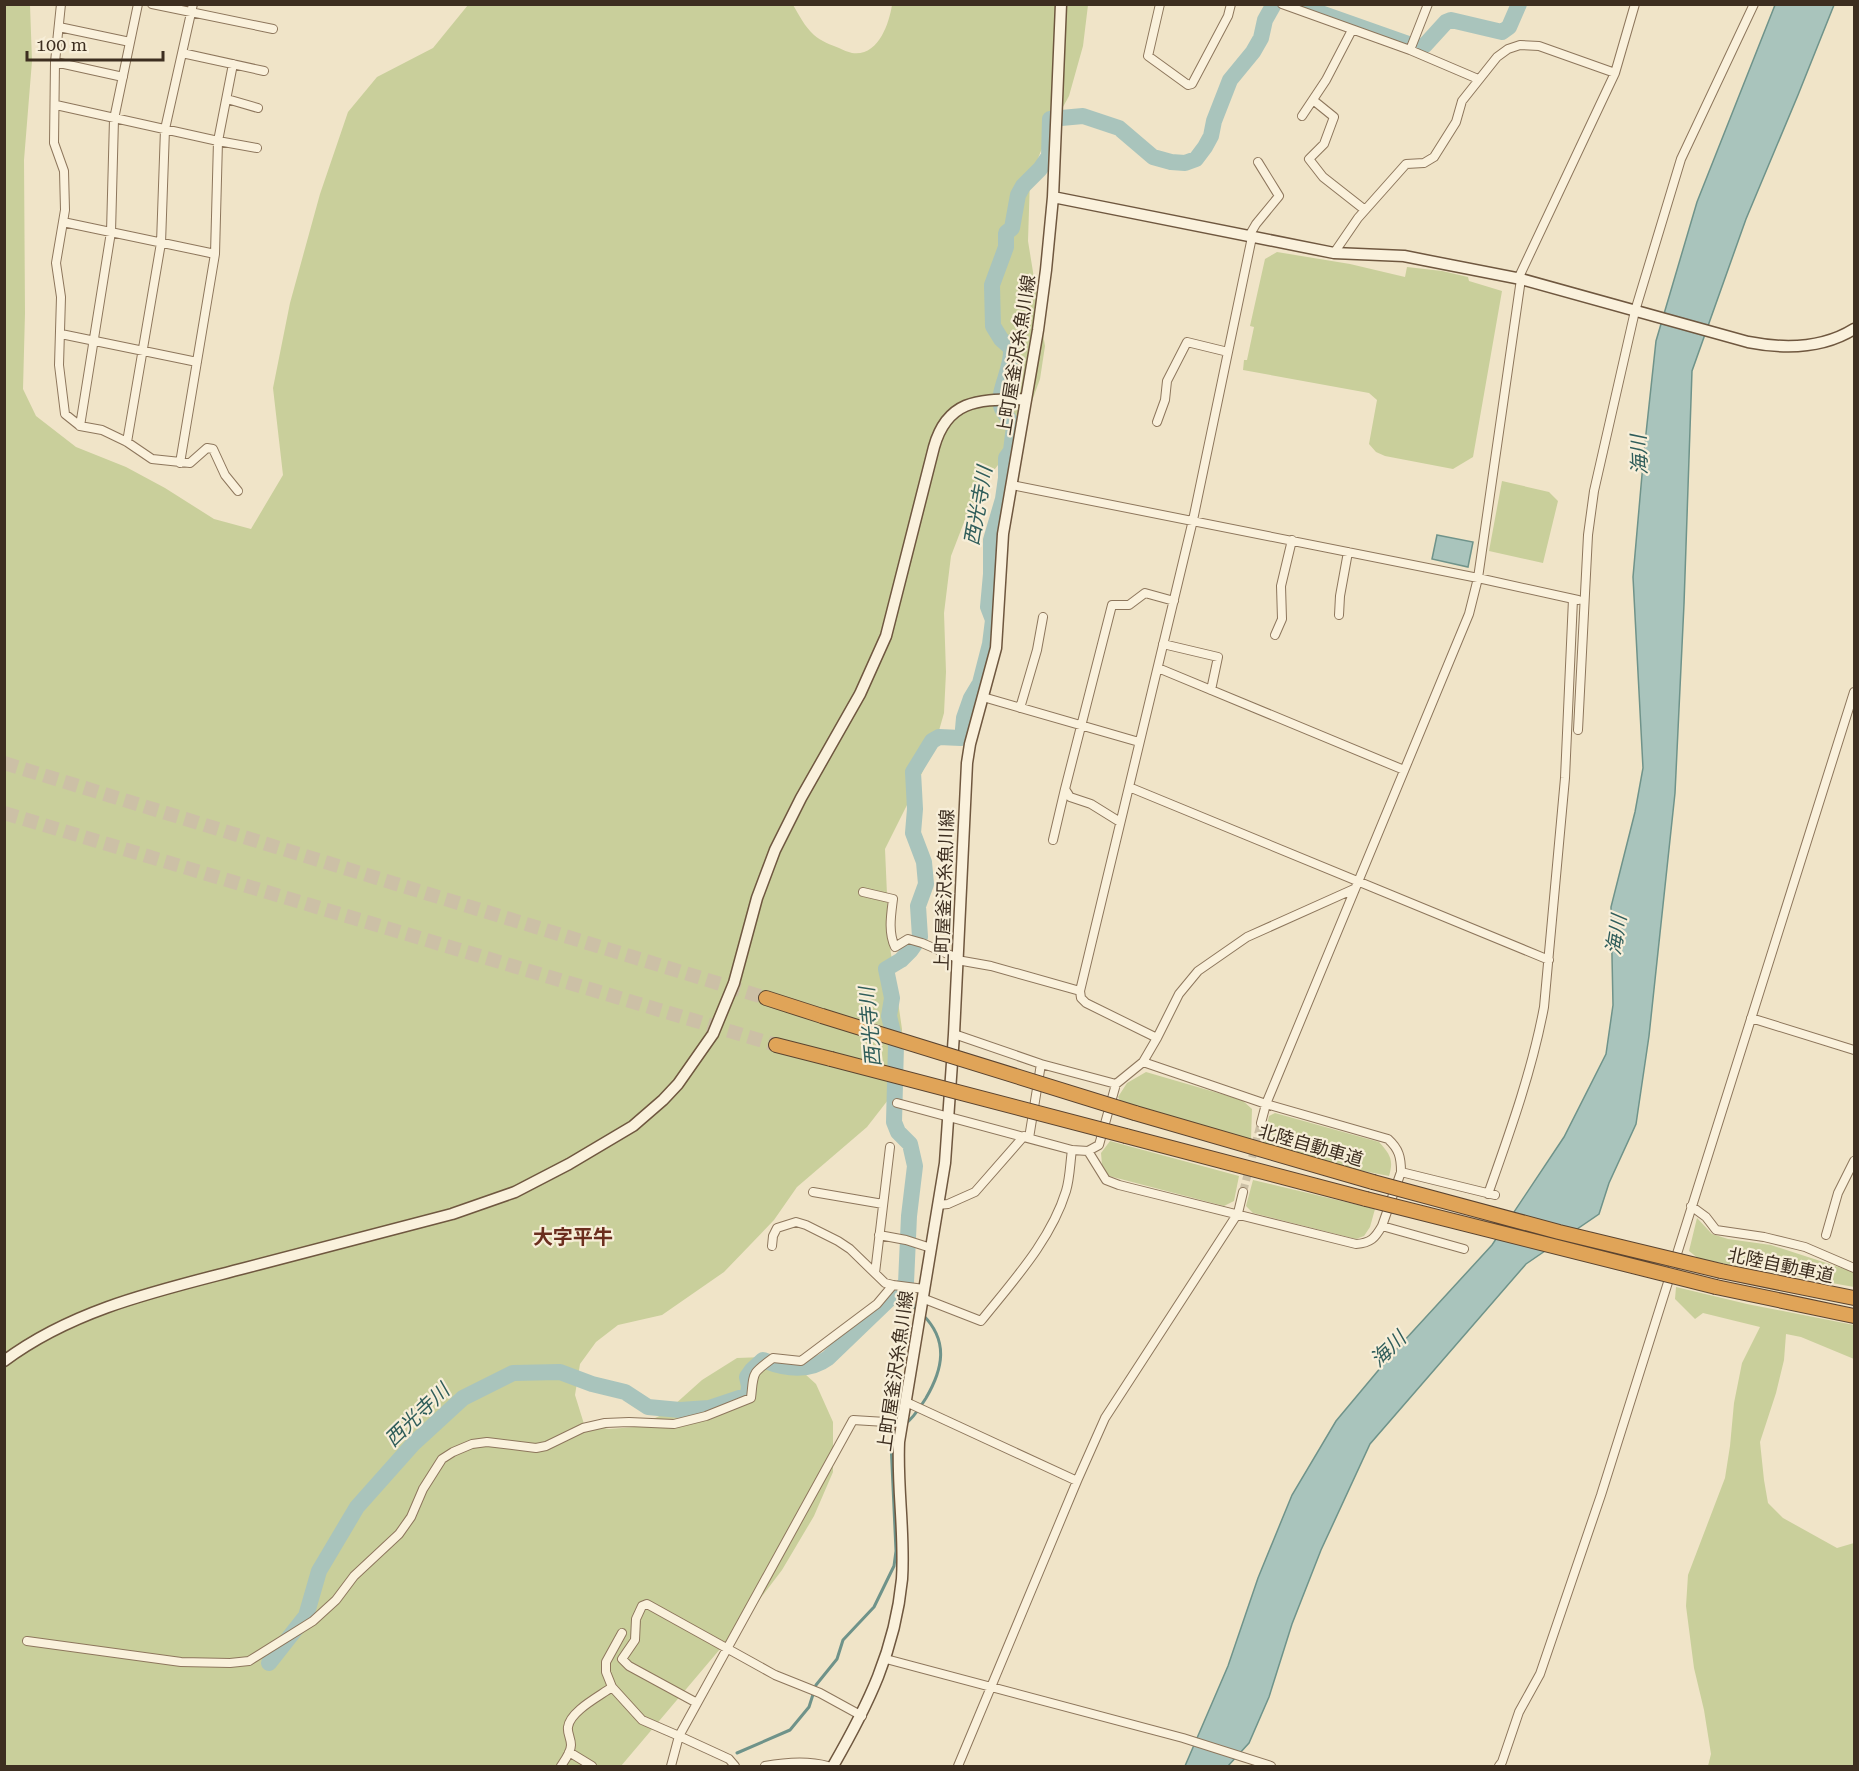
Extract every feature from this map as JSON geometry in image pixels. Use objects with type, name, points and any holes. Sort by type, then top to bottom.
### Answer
[{"type":"highway","name":"北陸自動車道","points":[[766,998],[1135,1113],[1373,1182],[1559,1232],[1721,1271],[1854,1298]]},
{"type":"highway","name":"北陸自動車道","points":[[776,1044],[1366,1199],[1716,1287],[1854,1316]]},
{"type":"street","points":[[60,4],[55,62],[54,143],[64,171],[65,210],[56,263],[61,297],[59,365],[65,414],[80,426],[102,430],[127,442],[152,459],[190,463],[207,448],[213,449],[225,475],[238,491]]},
{"type":"street","points":[[80,426],[111,232],[114,119],[138,4]]},
{"type":"street","points":[[152,4],[192,8],[273,29]]},
{"type":"street","name":"上町屋釜沢糸魚川線","points":[[833,1767],[862,1716],[879,1679],[886,1659],[902,1579],[898,1464],[902,1422],[945,1163],[954,1034],[966,771],[970,744],[996,648],[1003,534],[1046,270],[1053,197],[1061,4]]},
{"type":"street","points":[[1160,4],[1148,56],[1188,85],[1192,84],[1228,16],[1231,4]]},
{"type":"street","points":[[1282,4],[1410,50],[1478,79]]},
{"type":"street","points":[[1410,50],[1428,4]]},
{"type":"street","points":[[1262,1123],[1266,1104],[1469,614],[1478,578],[1520,279],[1616,73],[1635,4]]},
{"type":"street","points":[[1578,730],[1583,601],[1593,491],[1635,311],[1681,159],[1754,4]]},
{"type":"street","points":[[127,442],[161,243],[165,129],[192,8]]},
{"type":"street","points":[[59,27],[130,42]]},
{"type":"street","points":[[1302,116],[1326,80],[1352,30]]},
{"type":"street","points":[[1334,253],[1365,210],[1406,164],[1424,163],[1434,157],[1456,122],[1462,101],[1497,57],[1508,49],[1520,45],[1539,46],[1616,73]]},
{"type":"street","points":[[182,53],[264,71]]},
{"type":"street","points":[[55,62],[123,77]]},
{"type":"street","points":[[180,462],[215,254],[218,141],[233,64]]},
{"type":"street","points":[[226,99],[258,108]]},
{"type":"street","points":[[1313,100],[1334,117],[1324,144],[1309,159],[1323,177],[1365,210]]},
{"type":"street","points":[[56,105],[257,148]]},
{"type":"street","points":[[1157,1038],[1086,1003],[1081,998],[1080,991],[1193,520],[1251,237],[1256,224],[1279,196],[1258,162]]},
{"type":"street","points":[[1053,197],[1334,253],[1404,256],[1520,279],[1765,345],[1783,347],[1822,343],[1854,329]]},
{"type":"street","points":[[63,222],[215,254]]},
{"type":"street","points":[[61,334],[197,362]]},
{"type":"street","points":[[1157,422],[1165,400],[1167,381],[1187,342],[1228,352]]},
{"type":"street","points":[[4,1361],[61,1326],[82,1316],[134,1298],[453,1214],[515,1192],[633,1126],[663,1100],[688,1071],[713,1034],[734,983],[757,898],[775,850],[876,661],[893,610],[934,447],[941,428],[952,413],[972,403],[984,400],[1026,399]]},
{"type":"street","points":[[1012,485],[1292,540],[1583,601]]},
{"type":"street","points":[[1275,635],[1282,619],[1281,586],[1292,540]]},
{"type":"street","points":[[1339,615],[1348,552]]},
{"type":"street","points":[[1053,840],[1112,605],[1129,605],[1145,593],[1174,601]]},
{"type":"street","points":[[1401,1172],[1492,1195],[1537,1043],[1544,1007],[1565,778],[1574,599]]},
{"type":"street","points":[[1020,708],[1037,650],[1043,617]]},
{"type":"street","points":[[1163,644],[1218,657],[1211,690]]},
{"type":"street","points":[[1158,668],[1404,770]]},
{"type":"street","points":[[1499,1767],[1519,1712],[1540,1674],[1568,1596],[1662,1308],[1691,1206],[1854,692]]},
{"type":"street","points":[[983,697],[1139,742]]},
{"type":"street","points":[[1129,787],[1356,885],[1549,960]]},
{"type":"street","points":[[1065,789],[1070,796],[1091,804],[1120,822]]},
{"type":"street","points":[[897,1103],[1072,1150],[1088,1151],[1099,1145],[1116,1084],[1143,1062],[1179,994],[1197,971],[1247,937],[1356,885]]},
{"type":"street","points":[[863,892],[893,899],[891,939],[895,946],[908,939],[957,959],[1080,991]]},
{"type":"street","points":[[1751,1018],[1854,1050]]},
{"type":"street","points":[[954,1034],[1041,1064],[1116,1084]]},
{"type":"street","points":[[1088,1151],[1106,1180],[1119,1185],[1356,1244],[1367,1243],[1374,1238],[1382,1226],[1401,1172],[1401,1158],[1397,1148],[1388,1139],[1266,1104],[1143,1062]]},
{"type":"street","points":[[938,1205],[948,1204],[975,1192],[1027,1137],[1041,1064]]},
{"type":"street","points":[[875,1273],[890,1147]]},
{"type":"street","points":[[772,1246],[777,1228],[796,1222],[806,1225],[850,1249],[885,1283],[923,1294],[981,1320],[1027,1265],[1054,1218],[1066,1190],[1072,1150]]},
{"type":"street","points":[[1826,1235],[1838,1193],[1854,1161]]},
{"type":"street","points":[[813,1192],[883,1204]]},
{"type":"street","points":[[958,1767],[1105,1418],[1238,1213],[1244,1192]]},
{"type":"street","points":[[1691,1206],[1706,1217],[1716,1230],[1764,1237],[1805,1247],[1854,1268]]},
{"type":"street","points":[[1382,1226],[1464,1250]]},
{"type":"street","points":[[879,1235],[931,1248]]},
{"type":"street","points":[[27,1641],[181,1662],[249,1661],[312,1621],[336,1600],[354,1576],[399,1534],[442,1459],[453,1452],[472,1444],[487,1442],[536,1448],[546,1446],[583,1428],[605,1423],[675,1424],[731,1407],[751,1398],[752,1378],[755,1371],[773,1358],[801,1360],[877,1304],[893,1285]]},
{"type":"street","points":[[906,1402],[1077,1481]]},
{"type":"street","points":[[671,1767],[679,1737],[853,1420],[902,1422]]},
{"type":"street","points":[[697,1703],[629,1666],[622,1659],[634,1640],[636,1619],[642,1606],[647,1604],[775,1675],[820,1693],[862,1716]]},
{"type":"street","points":[[622,1633],[606,1662],[606,1672],[612,1686],[642,1720],[729,1759],[735,1767]]},
{"type":"street","points":[[886,1659],[1183,1738],[1271,1767]]},
{"type":"street","points":[[561,1767],[571,1744],[567,1732],[572,1716],[612,1686]]},
{"type":"street","points":[[569,1752],[592,1767]]},
{"type":"street","points":[[765,1767],[785,1762],[806,1762],[828,1767]]},
{"type":"green space","points":[[5,5],[30,5],[32,61],[24,160],[23,389],[36,416],[76,447],[126,467],[214,519],[251,529],[283,475],[273,388],[290,303],[320,194],[348,112],[377,77],[433,48],[468,5],[793,5],[814,35],[826,43],[852,53],[861,53],[869,50],[881,38],[892,5],[1088,5],[1083,46],[1069,96],[1046,138],[1030,179],[1028,241],[1045,346],[1040,379],[1019,437],[992,473],[966,517],[951,556],[944,613],[946,672],[944,713],[936,741],[885,849],[889,940],[902,1029],[901,1067],[888,1100],[867,1127],[797,1187],[774,1220],[724,1272],[662,1315],[618,1325],[596,1342],[580,1364],[575,1395],[584,1424],[609,1429],[635,1427],[664,1414],[702,1380],[737,1358],[766,1357],[794,1364],[816,1384],[833,1422],[833,1472],[814,1516],[782,1570],[737,1629],[621,1766],[5,1766]]},
{"type":"green space","points":[[1277,252],[1350,264],[1405,277],[1407,267],[1442,271],[1468,277],[1469,281],[1502,291],[1473,457],[1453,469],[1385,456],[1376,452],[1369,444],[1377,400],[1369,393],[1243,370],[1254,327],[1250,326],[1265,259]]},
{"type":"green space","points":[[1502,481],[1549,492],[1558,501],[1543,563],[1489,551]]},
{"type":"green space","points":[[1146,1072],[1242,1100],[1252,1109],[1251,1140],[1121,1102],[1118,1097],[1127,1083]]},
{"type":"green space","points":[[1275,1113],[1379,1142],[1390,1158],[1389,1176],[1348,1168],[1263,1143],[1269,1116]]},
{"type":"green space","points":[[1110,1141],[1239,1176],[1234,1201],[1224,1206],[1109,1176],[1102,1165],[1101,1153]]},
{"type":"green space","points":[[1253,1180],[1375,1209],[1370,1227],[1364,1236],[1356,1239],[1253,1213],[1246,1206]]},
{"type":"green space","points":[[1697,1218],[1712,1234],[1728,1239],[1771,1245],[1854,1272],[1854,1287],[1699,1259],[1689,1251]]},
{"type":"green space","points":[[1676,1287],[1747,1304],[1854,1325],[1854,1359],[1801,1337],[1786,1334],[1784,1360],[1760,1442],[1768,1503],[1783,1518],[1837,1548],[1854,1543],[1854,1766],[1708,1766],[1711,1754],[1694,1668],[1686,1606],[1688,1575],[1725,1478],[1734,1403],[1742,1363],[1760,1327],[1703,1313],[1695,1319],[1675,1299]]},
{"type":"water","name":"海川","points":[[1775,5],[1834,5],[1746,219],[1692,371],[1675,793],[1649,1036],[1636,1124],[1609,1183],[1599,1214],[1526,1264],[1370,1444],[1321,1550],[1292,1624],[1269,1697],[1249,1743],[1228,1766],[1185,1766],[1228,1666],[1258,1578],[1292,1495],[1336,1421],[1392,1354],[1492,1245],[1564,1137],[1606,1054],[1613,1005],[1611,907],[1635,812],[1643,768],[1633,577],[1656,341],[1697,202]]},
{"type":"water","points":[[1437,535],[1473,542],[1468,567],[1432,559]]},
{"type":"waterway","name":"西光寺川","points":[[269,1663],[306,1616],[319,1571],[357,1507],[414,1443],[463,1398],[513,1373],[560,1372],[592,1384],[625,1392],[648,1407],[680,1410],[709,1408],[748,1395],[747,1377],[763,1360],[797,1368],[813,1365],[828,1358],[906,1283],[909,1216],[915,1166],[910,1144],[898,1132],[894,1122],[896,1045],[889,1016],[892,998],[886,969],[901,960],[920,937],[918,906],[926,884],[924,862],[913,833],[915,809],[913,772],[932,741],[939,737],[961,738],[965,735],[964,718],[971,698],[980,683],[990,644],[993,620],[988,607],[991,540],[1003,499],[1006,458],[1011,451],[1014,426],[1002,409],[1000,400],[1010,363],[1011,348],[1001,339],[993,326],[992,285],[1006,247],[1006,233],[1012,228],[1018,195],[1023,186],[1049,156],[1050,119],[1083,116],[1119,128],[1153,157],[1185,163],[1196,159],[1211,136],[1214,121],[1230,80],[1253,52],[1261,38],[1265,20],[1274,4]]},
{"type":"waterway","name":"西光寺川","points":[[1295,4],[1417,47],[1425,45],[1446,22],[1451,20],[1502,32],[1509,27],[1519,4]]},
{"type":"waterway","points":[[906,1288],[918,1311]]},
{"type":"waterway","points":[[905,1424],[914,1416],[932,1387],[941,1355],[937,1335],[923,1315]]},
{"type":"waterway","points":[[737,1753],[790,1730],[809,1707],[816,1685],[837,1659],[843,1640],[874,1607],[894,1566],[896,1551],[891,1443],[897,1429]]},
{"type":"tunnel","points":[[4,763],[766,998]]},
{"type":"tunnel","points":[[4,813],[776,1045]]},
{"type":"tunnel","points":[[1243,1192],[1261,1123]]},
{"type":"district","name":"大字平牛","points":[[573,1237]]}]
